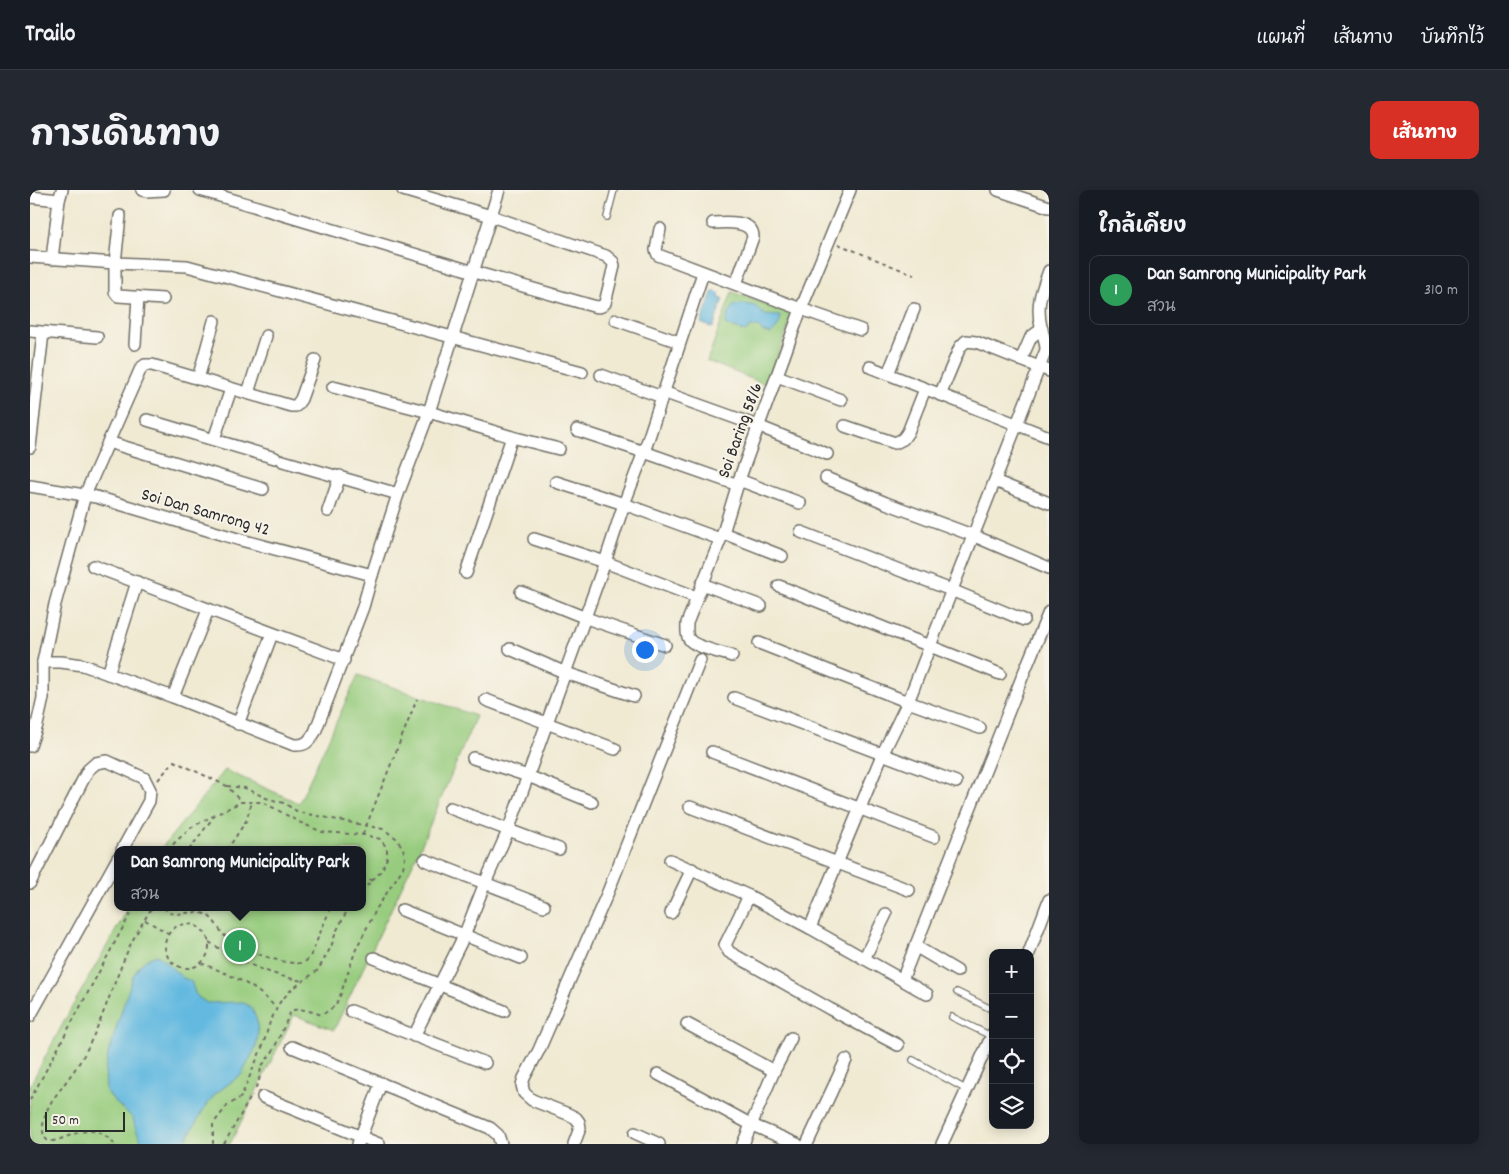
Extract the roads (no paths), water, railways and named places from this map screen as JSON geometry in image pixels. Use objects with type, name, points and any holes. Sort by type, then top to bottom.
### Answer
[{"type":"street","points":[[142,190],[164,190]]},
{"type":"street","points":[[200,190],[593,306],[600,307],[605,303],[614,266],[610,258],[491,216],[403,190]]},
{"type":"street","points":[[43,662],[83,665],[294,745],[301,746],[309,741],[315,732],[363,607],[398,494],[429,412],[499,190]]},
{"type":"street","name":"Soi Baring 58/6","points":[[732,656],[695,644],[689,639],[686,632],[687,623],[722,536],[738,482],[801,309],[850,190]]},
{"type":"street","points":[[998,190],[1049,207]]},
{"type":"street","points":[[30,197],[61,195],[52,259]]},
{"type":"street","points":[[120,216],[115,263],[114,288],[116,294],[118,296],[163,299]]},
{"type":"street","points":[[713,223],[728,222],[745,225],[753,232],[753,237],[736,284]]},
{"type":"street","points":[[660,229],[656,250],[658,256],[861,330]]},
{"type":"street","points":[[30,257],[192,267],[582,372]]},
{"type":"street","points":[[810,928],[882,755],[908,702],[972,535],[1017,425],[1044,369],[1046,342],[1042,329],[1044,315],[1040,295],[1049,271]]},
{"type":"street","points":[[414,1036],[464,936],[508,831],[606,562],[703,273]]},
{"type":"street","points":[[135,344],[138,297]]},
{"type":"street","points":[[888,374],[914,309]]},
{"type":"street","points":[[616,320],[679,342]]},
{"type":"street","points":[[198,379],[214,321]]},
{"type":"street","points":[[1021,360],[1031,337],[1042,329]]},
{"type":"street","points":[[30,331],[97,336]]},
{"type":"street","points":[[30,447],[43,333]]},
{"type":"street","points":[[248,394],[266,336]]},
{"type":"street","points":[[940,395],[960,348],[966,341],[976,342],[1044,369]]},
{"type":"street","points":[[30,746],[43,698],[43,662],[55,604],[85,494],[141,368],[145,365],[152,365],[248,394],[296,406],[302,399],[316,360]]},
{"type":"street","points":[[870,367],[1049,437]]},
{"type":"street","points":[[601,375],[758,426],[827,454]]},
{"type":"street","points":[[777,376],[841,400]]},
{"type":"street","points":[[333,387],[559,449]]},
{"type":"street","points":[[214,440],[231,388]]},
{"type":"street","points":[[845,426],[895,443],[902,440],[908,432],[925,389]]},
{"type":"street","points":[[147,420],[398,494]]},
{"type":"street","points":[[577,430],[800,503]]},
{"type":"street","points":[[466,573],[512,437]]},
{"type":"street","points":[[108,442],[262,489]]},
{"type":"street","points":[[328,511],[340,476]]},
{"type":"street","points":[[826,478],[972,535],[1049,568]]},
{"type":"street","points":[[995,481],[1049,503]]},
{"type":"street","points":[[556,482],[782,556]]},
{"type":"street","name":"Soi Dan Samrong 42","points":[[30,486],[85,494],[241,540],[372,575]]},
{"type":"street","points":[[801,532],[1024,620]]},
{"type":"street","points":[[534,539],[606,562],[696,597]]},
{"type":"street","points":[[93,566],[344,660]]},
{"type":"street","points":[[108,674],[137,582]]},
{"type":"street","points":[[702,584],[761,606]]},
{"type":"street","points":[[779,586],[1000,674]]},
{"type":"street","points":[[521,592],[586,618],[665,645]]},
{"type":"street","points":[[173,698],[208,610]]},
{"type":"street","points":[[902,980],[1049,612]]},
{"type":"street","points":[[238,724],[272,634]]},
{"type":"street","points":[[759,643],[908,702],[980,728]]},
{"type":"street","points":[[510,649],[566,672],[634,696]]},
{"type":"street","points":[[574,1144],[580,1128],[576,1118],[532,1100],[524,1092],[522,1085],[608,892],[700,660]]},
{"type":"street","points":[[30,681],[42,684]]},
{"type":"street","points":[[734,698],[956,782]]},
{"type":"street","points":[[486,700],[615,749]]},
{"type":"street","points":[[712,752],[934,836]]},
{"type":"street","points":[[473,758],[528,776],[592,802]]},
{"type":"street","points":[[30,883],[88,770],[96,763],[107,762],[144,778],[150,790],[149,801],[124,846]]},
{"type":"street","points":[[690,807],[909,890]]},
{"type":"street","points":[[450,808],[559,849]]},
{"type":"street","points":[[425,860],[544,906]]},
{"type":"street","points":[[670,860],[749,896],[927,994]]},
{"type":"street","points":[[30,1016],[114,865]]},
{"type":"street","points":[[671,913],[692,869]]},
{"type":"street","points":[[749,896],[725,946],[729,952],[898,1045]]},
{"type":"street","points":[[1031,949],[1049,900]]},
{"type":"street","points":[[402,910],[521,958]]},
{"type":"street","points":[[864,959],[886,914]]},
{"type":"street","points":[[915,946],[957,971]]},
{"type":"street","points":[[374,958],[504,1011]]},
{"type":"street","points":[[351,1011],[485,1064]]},
{"type":"street","points":[[688,1024],[774,1071]]},
{"type":"street","points":[[743,1144],[774,1071],[791,1038]]},
{"type":"street","points":[[942,1144],[990,1039]]},
{"type":"street","points":[[292,1047],[490,1128],[498,1135],[501,1144]]},
{"type":"street","points":[[807,1144],[846,1060]]},
{"type":"street","points":[[658,1074],[752,1124],[797,1144]]},
{"type":"street","points":[[359,1140],[381,1084]]},
{"type":"street","points":[[263,1097],[359,1140],[379,1144]]},
{"type":"street","points":[[635,1133],[659,1144]]},
{"type":"lane","points":[[607,217],[614,190]]},
{"type":"lane","points":[[957,992],[989,1008]]},
{"type":"lane","points":[[952,1017],[989,1034]]},
{"type":"lane","points":[[913,1060],[967,1090]]},
{"type":"water","points":[[716,291],[720,295],[719,298],[723,299],[713,328],[701,323],[712,293]]},
{"type":"water","points":[[746,304],[755,306],[765,315],[780,316],[779,324],[771,334],[763,332],[758,327],[751,327],[745,332],[726,325],[728,315],[734,305]]},
{"type":"water","points":[[156,955],[183,978],[191,981],[199,998],[207,1003],[242,1002],[252,1008],[257,1021],[256,1047],[242,1074],[215,1094],[202,1112],[184,1144],[143,1144],[133,1118],[106,1091],[105,1071],[109,1050],[133,976],[139,966],[147,959]]},
{"type":"place","name":"Dan Samrong Municipality Park","points":[[240,946]]}]
